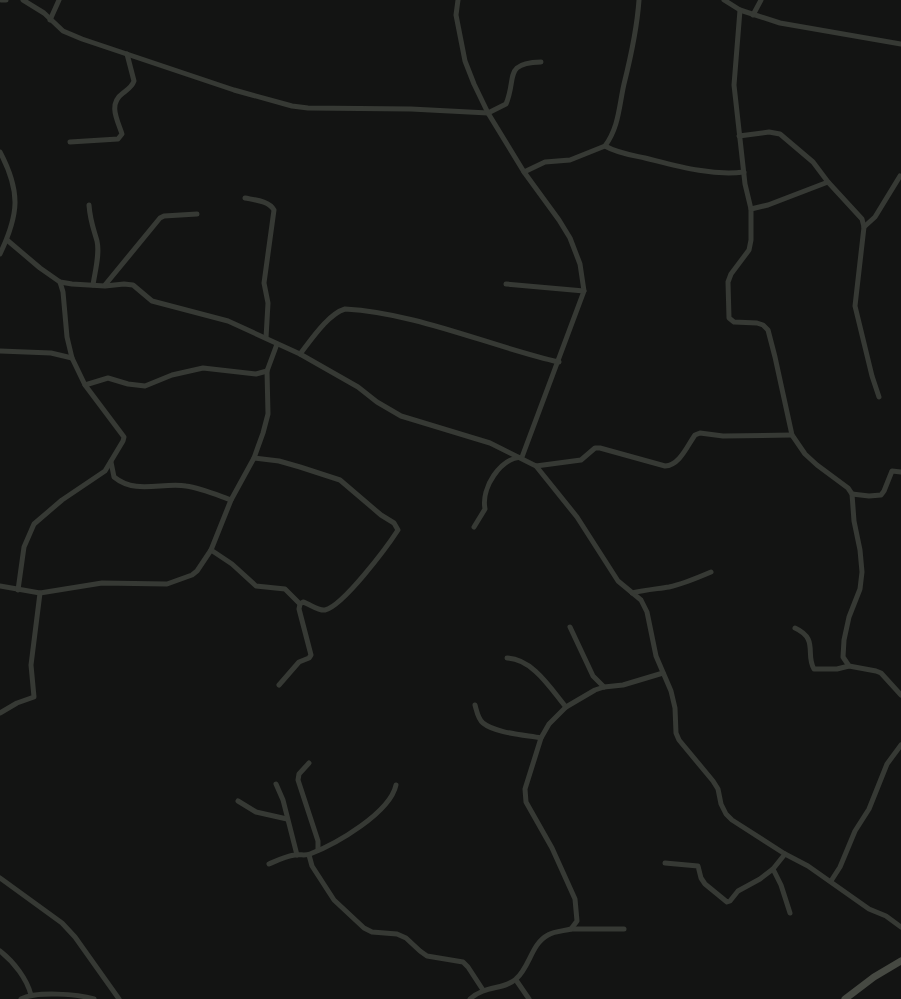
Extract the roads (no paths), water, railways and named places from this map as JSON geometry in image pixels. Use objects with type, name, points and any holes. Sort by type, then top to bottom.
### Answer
[{"type":"street","points":[[1,0],[6,0]]},
{"type":"street","points":[[23,0],[44,13],[63,31],[234,90],[292,106],[350,110],[411,109],[488,113],[506,104],[509,98],[511,80],[516,69],[521,64],[541,62]]},
{"type":"street","points":[[50,20],[59,0]]},
{"type":"street","points":[[458,0],[456,15],[465,61],[488,113],[524,172],[570,238],[580,264],[584,291],[522,458]]},
{"type":"street","points":[[524,172],[546,162],[570,160],[605,146],[610,139],[618,121],[620,102],[634,38],[638,0]]},
{"type":"street","points":[[724,0],[740,10],[753,15],[814,30],[901,44]]},
{"type":"street","points":[[753,15],[761,0]]},
{"type":"street","points":[[740,10],[734,86],[739,136],[751,210],[751,240],[749,250],[731,274],[728,282],[729,318],[734,322],[758,323],[768,330],[776,357],[792,435],[805,454],[848,488],[852,494],[854,522],[860,550],[862,572],[860,589],[849,617],[844,640],[843,657],[848,666]]},
{"type":"street","points":[[70,142],[118,138],[122,134],[114,110],[117,98],[134,82],[127,54]]},
{"type":"street","points":[[739,136],[769,132],[780,134],[813,162],[862,220],[864,227],[854,306],[879,397]]},
{"type":"street","points":[[605,146],[619,152],[693,169],[729,174],[744,172]]},
{"type":"street","points":[[0,152],[13,178],[15,189],[13,220],[7,240],[0,254]]},
{"type":"street","points":[[864,227],[875,217],[900,176]]},
{"type":"street","points":[[751,210],[786,199],[828,182]]},
{"type":"street","points":[[245,198],[268,204],[274,210],[264,283],[268,303],[266,338]]},
{"type":"street","points":[[90,205],[91,223],[97,241],[93,285]]},
{"type":"street","points":[[105,286],[160,218],[164,216],[197,214]]},
{"type":"street","points":[[7,240],[60,282],[105,286],[133,285],[152,301],[228,322],[300,354],[358,387],[377,402],[401,416],[490,443],[536,466],[577,517],[618,581],[641,600],[647,612],[656,656],[671,691],[675,708],[676,733],[679,740],[718,789],[721,804],[726,814],[754,836],[808,866],[869,908],[886,916],[901,927]]},
{"type":"street","points":[[18,590],[24,548],[34,524],[68,495],[105,471],[124,436],[85,385],[72,358],[67,337],[63,292],[60,282]]},
{"type":"street","points":[[506,284],[584,291]]},
{"type":"street","points":[[300,354],[332,317],[339,311],[346,309],[411,320],[524,354],[559,362]]},
{"type":"street","points":[[0,586],[40,593],[102,583],[167,584],[192,575],[197,571],[211,550],[231,500],[254,458],[268,414],[267,371],[276,344]]},
{"type":"street","points":[[0,351],[45,352],[72,358]]},
{"type":"street","points":[[85,385],[108,378],[128,384],[145,386],[172,374],[203,368],[256,374],[267,371]]},
{"type":"street","points":[[536,466],[581,460],[595,448],[600,448],[665,466],[672,465],[679,459],[695,435],[792,435]]},
{"type":"street","points":[[254,458],[300,467],[340,480],[397,527],[398,530],[358,583],[333,606],[326,610],[320,610],[307,603],[303,602],[300,604]]},
{"type":"street","points":[[474,527],[485,509],[486,490],[491,479],[509,461],[515,458],[522,458]]},
{"type":"street","points":[[110,460],[114,477],[128,485],[137,487],[186,486],[231,500]]},
{"type":"street","points":[[852,494],[881,495],[892,472],[901,472]]},
{"type":"street","points":[[211,550],[232,564],[256,586],[289,591],[300,604],[299,609],[311,655],[310,658],[299,662],[279,685]]},
{"type":"street","points":[[632,593],[668,587],[711,572]]},
{"type":"street","points":[[0,713],[17,703],[34,697],[31,665],[40,593]]},
{"type":"street","points":[[570,627],[593,676],[604,687]]},
{"type":"street","points":[[795,628],[802,631],[807,637],[811,647],[812,666],[814,669],[836,669],[848,666],[876,671],[881,673],[901,695]]},
{"type":"street","points":[[507,658],[516,658],[524,662],[566,707]]},
{"type":"street","points":[[571,929],[577,921],[575,899],[552,848],[526,802],[525,789],[541,738],[549,724],[566,707],[604,687],[623,685],[663,673]]},
{"type":"street","points":[[475,705],[478,717],[482,723],[492,729],[541,738]]},
{"type":"street","points":[[831,881],[840,867],[855,831],[869,809],[887,764],[901,745]]},
{"type":"street","points":[[309,763],[299,774],[298,780],[318,841],[318,850]]},
{"type":"street","points":[[276,784],[283,800],[296,855]]},
{"type":"street","points":[[269,864],[296,855],[309,855],[361,826],[387,803],[394,794],[396,785]]},
{"type":"street","points":[[238,801],[256,812],[288,819]]},
{"type":"street","points":[[665,863],[698,866],[700,878],[727,902],[730,901],[738,890],[760,879],[773,869],[785,854]]},
{"type":"street","points":[[309,855],[312,866],[334,900],[364,928],[372,932],[397,934],[406,938],[420,952],[427,956],[463,962],[483,990]]},
{"type":"street","points":[[773,869],[781,885],[790,914]]},
{"type":"street","points":[[0,878],[62,922],[119,999]]},
{"type":"street","points":[[470,999],[483,990],[516,980],[541,940],[551,933],[571,929],[624,929]]},
{"type":"street","points":[[0,952],[5,955],[26,981],[31,995]]},
{"type":"street","points":[[845,999],[874,976],[901,961]]},
{"type":"street","points":[[516,980],[529,999]]},
{"type":"street","points":[[21,999],[31,995],[94,999]]}]
